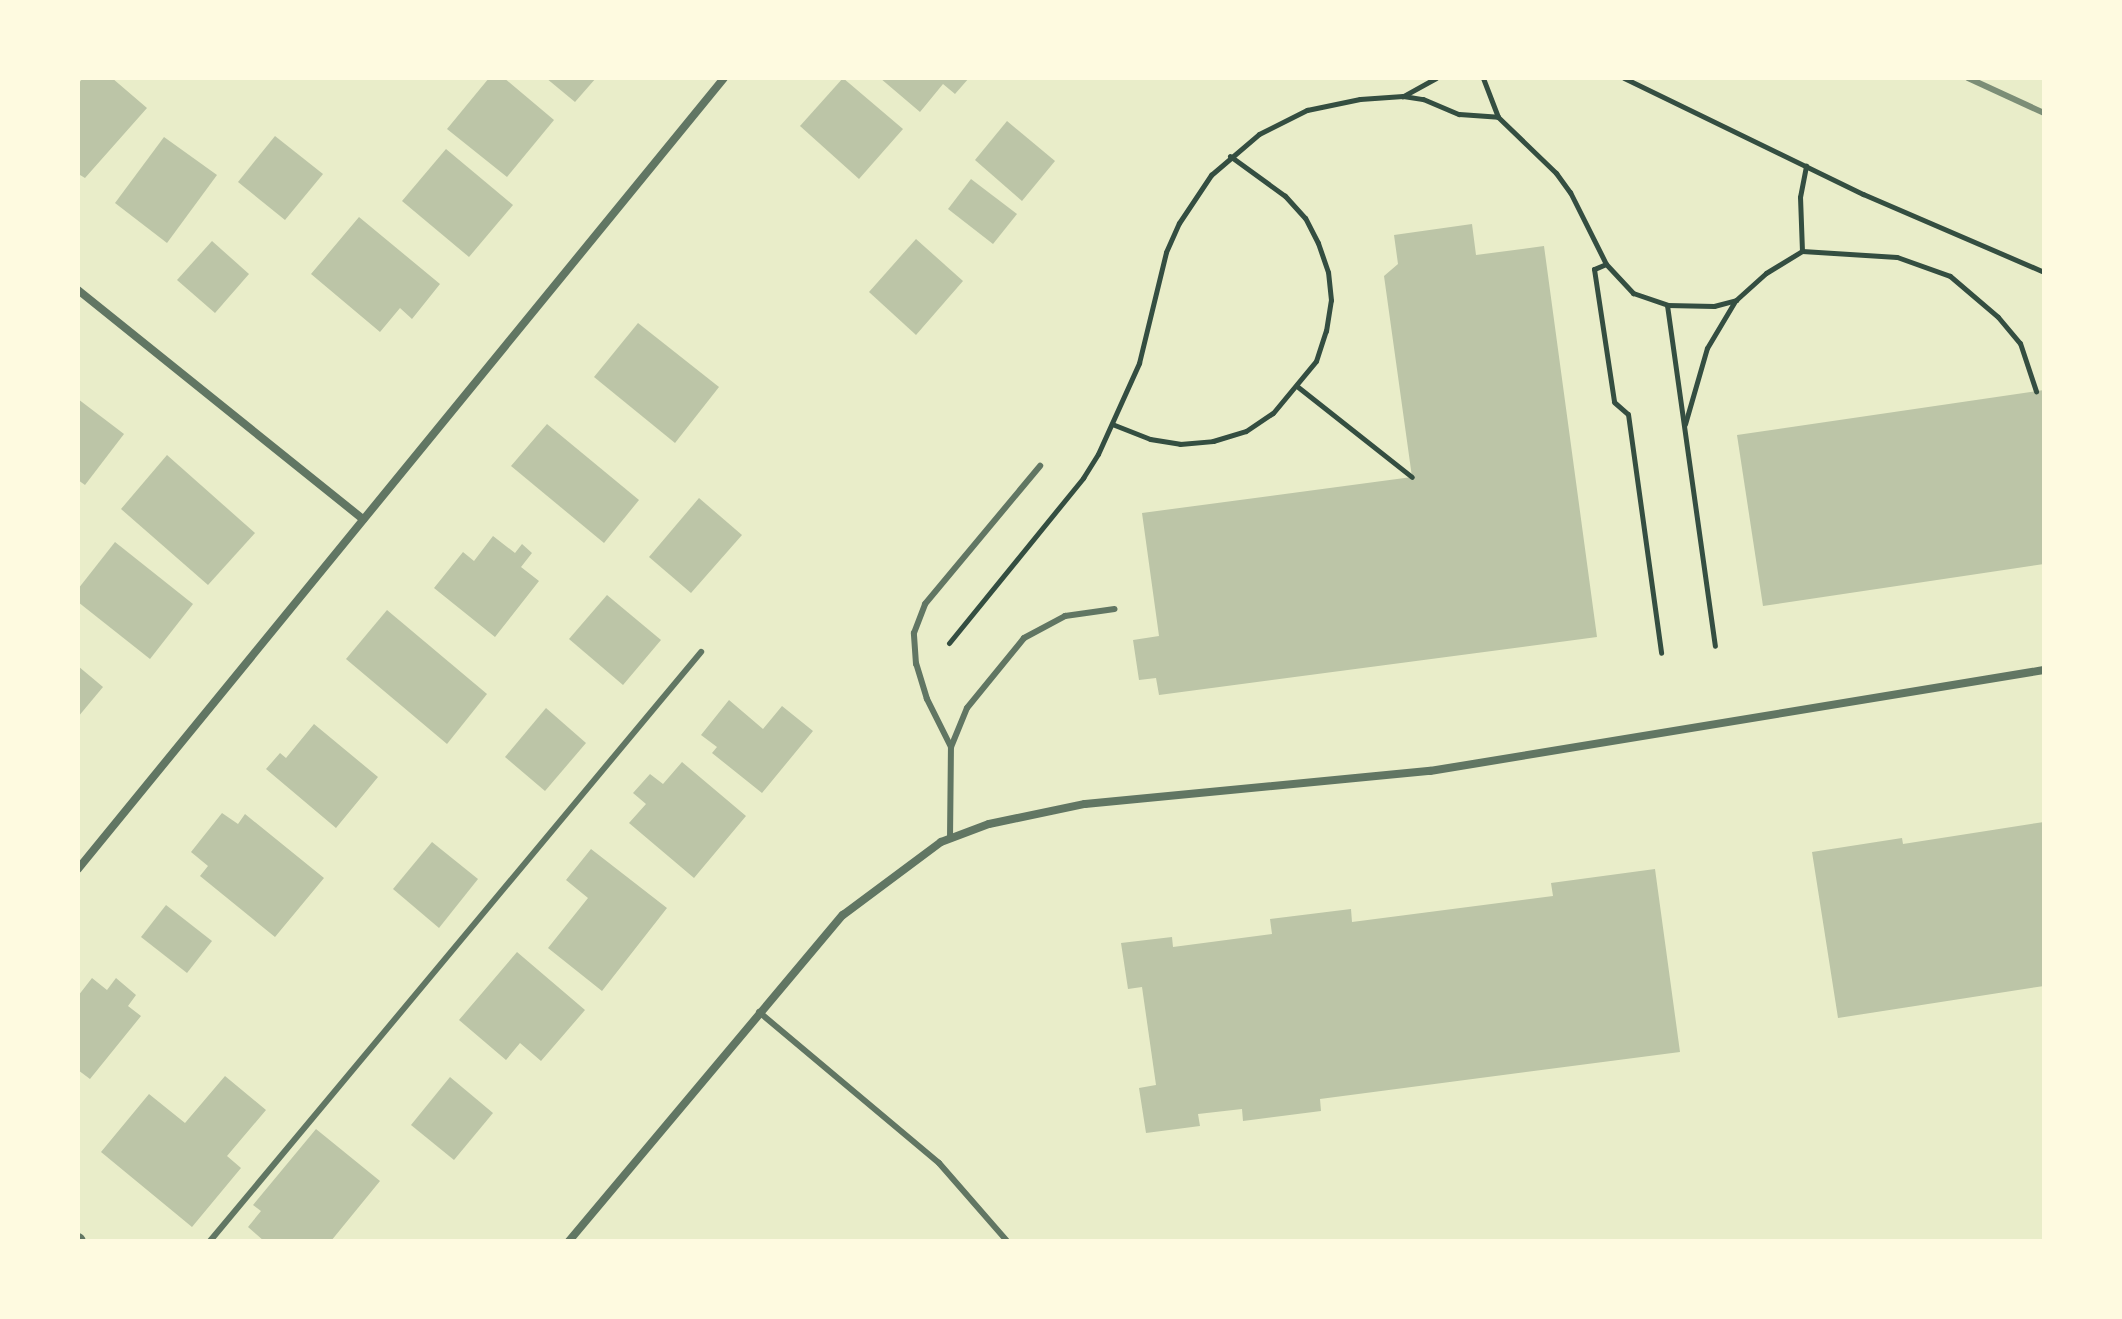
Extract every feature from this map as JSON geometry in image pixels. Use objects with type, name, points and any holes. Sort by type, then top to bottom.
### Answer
[{"type":"street","points":[[78,869],[724,78]]},
{"type":"street","points":[[78,290],[363,519]]},
{"type":"street","points":[[569,1241],[843,915],[886,879],[950,839],[989,824],[1085,804],[1430,771],[2044,670]]},
{"type":"lane","points":[[951,747],[923,687],[916,664],[914,633],[925,604],[1040,466]]},
{"type":"lane","points":[[950,839],[951,747],[967,708],[1024,638],[1065,616],[1115,609]]},
{"type":"lane","points":[[210,1241],[701,652]]},
{"type":"lane","points":[[759,1012],[939,1163],[1007,1241]]},
{"type":"path","points":[[1403,96],[1436,78]]},
{"type":"path","points":[[1483,78],[1498,117],[1570,192],[1606,264],[1633,293],[1650,302],[1667,305],[1714,306],[1736,300]]},
{"type":"path","points":[[1624,78],[1806,166],[2044,272]]},
{"type":"path","points":[[947,646],[1083,478],[1112,424],[1139,363],[1166,252],[1179,223],[1211,175],[1230,156],[1259,134],[1307,110],[1360,99],[1403,96],[1423,99],[1459,114],[1498,117]]},
{"type":"path","points":[[1112,424],[1150,439],[1180,444],[1213,441],[1246,431],[1273,413],[1298,387],[1316,361],[1326,331],[1331,300],[1328,272],[1305,218],[1285,196],[1230,156]]},
{"type":"path","points":[[1802,251],[1800,208],[1806,166]]},
{"type":"path","points":[[1684,428],[1691,393],[1707,348],[1736,300],[1766,273],[1802,251],[1897,257],[1950,276],[1998,317],[2020,343],[2036,391]]},
{"type":"path","points":[[1606,264],[1594,269],[1614,402],[1628,414],[1661,653]]},
{"type":"path","points":[[1667,305],[1715,646]]},
{"type":"path","points":[[1298,387],[1412,477]]},
{"type":"building","points":[[83,78],[112,78],[147,108],[85,178],[78,177],[78,84]]},
{"type":"building","points":[[489,78],[504,78],[554,120],[507,177],[447,129]]},
{"type":"building","points":[[546,78],[596,78],[575,102]]},
{"type":"building","points":[[843,78],[903,129],[859,179],[800,126]]},
{"type":"building","points":[[880,78],[969,78],[955,94],[943,84],[920,112]]},
{"type":"building","points":[[1007,121],[1055,161],[1022,201],[975,160]]},
{"type":"building","points":[[275,136],[323,174],[285,220],[238,182]]},
{"type":"building","points":[[164,137],[217,175],[167,243],[115,203]]},
{"type":"building","points":[[446,149],[513,205],[469,257],[402,201]]},
{"type":"building","points":[[971,179],[1017,214],[993,244],[948,209]]},
{"type":"building","points":[[359,217],[440,284],[412,319],[400,308],[380,332],[311,274]]},
{"type":"building","points":[[1472,224],[1476,255],[1544,246],[1597,637],[1159,695],[1156,678],[1139,680],[1133,640],[1159,636],[1142,513],[1412,477],[1384,276],[1398,264],[1394,235]]},
{"type":"building","points":[[916,239],[963,281],[916,335],[869,292]]},
{"type":"building","points":[[212,241],[249,274],[215,313],[177,280]]},
{"type":"building","points":[[638,323],[719,387],[675,443],[594,377]]},
{"type":"building","points":[[2044,390],[2044,564],[1763,606],[1737,435]]},
{"type":"building","points":[[78,399],[124,434],[85,485],[78,480]]},
{"type":"building","points":[[547,424],[639,500],[604,543],[511,466]]},
{"type":"building","points":[[167,455],[255,533],[208,585],[121,509]]},
{"type":"building","points":[[699,498],[742,535],[691,593],[649,557]]},
{"type":"building","points":[[493,536],[515,553],[522,544],[532,553],[521,567],[539,581],[495,637],[434,588],[463,552],[474,561]]},
{"type":"building","points":[[115,542],[193,604],[150,659],[78,602],[78,589]]},
{"type":"building","points":[[607,595],[661,640],[623,685],[569,639]]},
{"type":"building","points":[[387,610],[487,694],[447,744],[346,659]]},
{"type":"building","points":[[78,666],[103,687],[78,717]]},
{"type":"building","points":[[729,700],[763,729],[782,706],[813,731],[762,793],[712,753],[717,747],[701,735]]},
{"type":"building","points":[[546,708],[586,743],[545,791],[505,757]]},
{"type":"building","points":[[314,724],[378,777],[336,828],[266,769],[280,753],[286,758]]},
{"type":"building","points":[[682,762],[746,816],[694,878],[629,823],[646,804],[633,793],[650,774],[663,784]]},
{"type":"building","points":[[222,813],[238,824],[245,814],[324,878],[275,937],[200,876],[208,866],[191,852]]},
{"type":"building","points":[[2044,822],[2044,986],[1838,1018],[1812,852],[1902,838],[1903,844]]},
{"type":"building","points":[[432,842],[478,879],[439,928],[393,889]]},
{"type":"building","points":[[591,849],[667,908],[602,991],[548,948],[588,898],[566,880]]},
{"type":"building","points":[[1655,869],[1680,1052],[1320,1099],[1321,1111],[1243,1121],[1242,1109],[1198,1114],[1200,1126],[1146,1133],[1139,1088],[1156,1085],[1142,987],[1128,989],[1121,943],[1172,937],[1173,947],[1272,934],[1270,919],[1351,909],[1352,922],[1553,896],[1551,883]]},
{"type":"building","points":[[166,905],[212,941],[187,973],[141,937]]},
{"type":"building","points":[[517,952],[585,1010],[541,1061],[520,1043],[506,1060],[459,1020]]},
{"type":"building","points":[[92,978],[107,990],[116,978],[136,995],[128,1006],[141,1016],[90,1079],[78,1070],[78,996]]},
{"type":"building","points":[[225,1076],[266,1110],[227,1156],[241,1168],[192,1227],[101,1152],[149,1094],[185,1123]]},
{"type":"building","points":[[450,1077],[493,1113],[454,1160],[411,1125]]},
{"type":"building","points":[[316,1129],[380,1181],[331,1241],[264,1241],[248,1227],[261,1211],[253,1205]]},
{"type":"railway","points":[[1968,78],[2044,113]]}]
